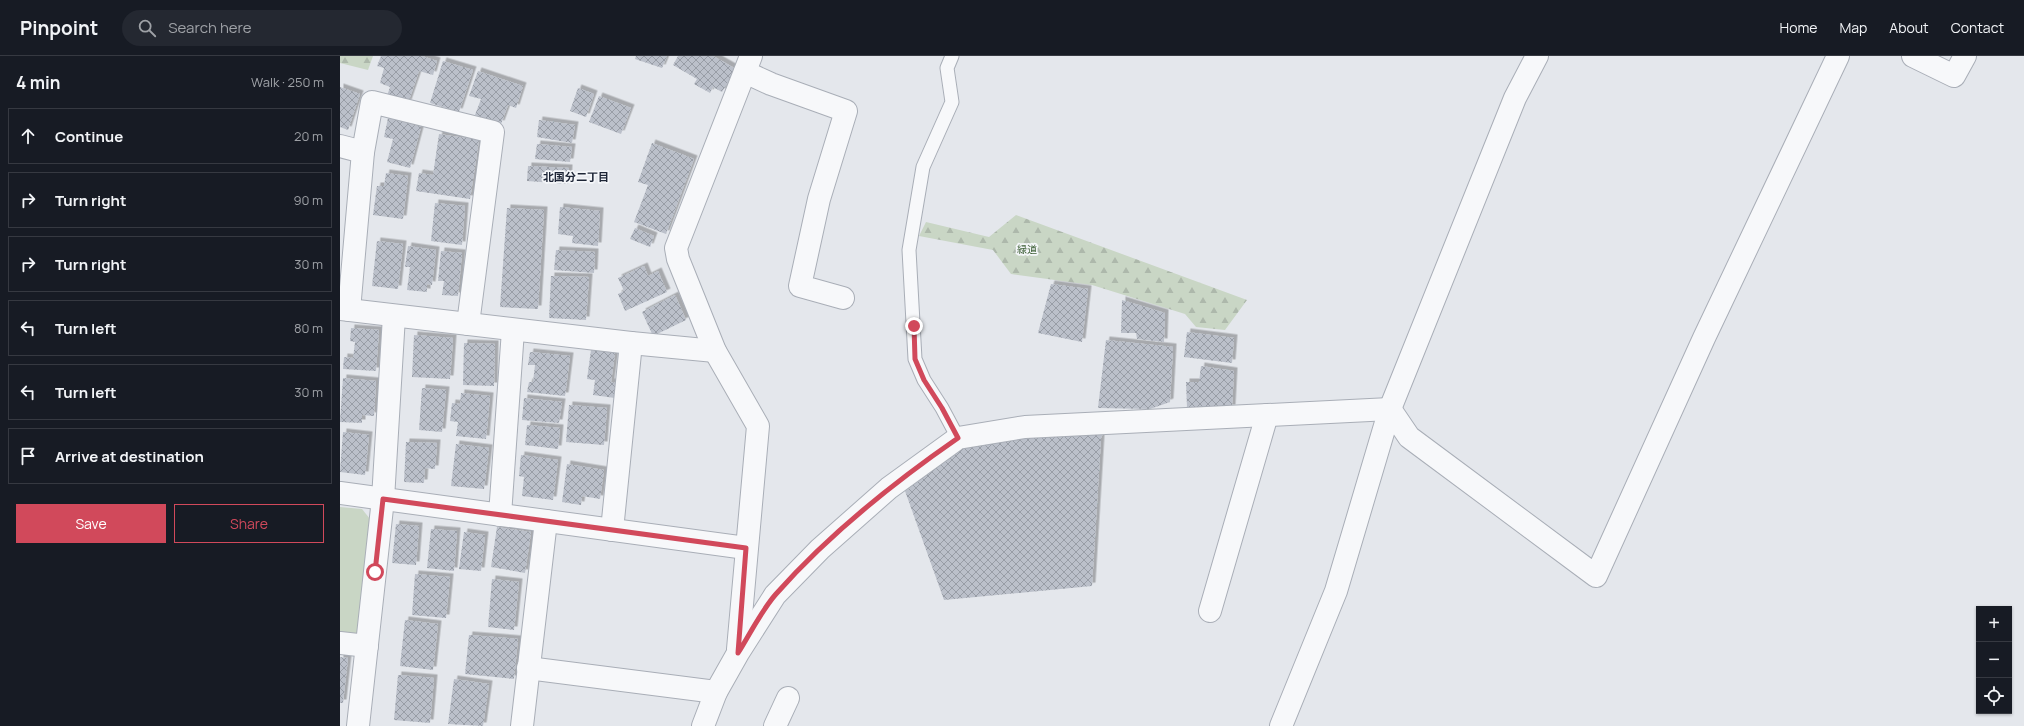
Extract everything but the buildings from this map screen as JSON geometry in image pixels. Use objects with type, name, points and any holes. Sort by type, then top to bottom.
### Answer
[{"type":"street","points":[[1281,726],[1336,591],[1390,409],[1515,98],[1537,56]]},
{"type":"street","points":[[1390,409],[1409,437],[1596,576],[1704,338],[1838,56]]},
{"type":"street","points":[[1913,56],[1954,76],[1965,56]]},
{"type":"street","points":[[738,653],[746,548],[758,426],[715,351],[678,259],[676,248],[748,64],[791,92],[846,111],[819,199],[800,286],[843,298]]},
{"type":"street","points":[[468,324],[493,132],[372,102],[363,152],[345,310],[513,330],[715,351]]},
{"type":"street","points":[[340,146],[363,152]]},
{"type":"street","points":[[358,726],[383,499],[394,316]]},
{"type":"street","points":[[500,515],[513,330]]},
{"type":"street","points":[[612,530],[632,343]]},
{"type":"street","points":[[703,726],[716,692],[738,653],[775,595],[820,549],[889,488],[958,438],[1025,427],[1390,409]]},
{"type":"street","points":[[1210,611],[1267,415]]},
{"type":"street","points":[[340,494],[746,548]]},
{"type":"street","points":[[522,726],[546,521]]},
{"type":"street","points":[[340,644],[367,646]]},
{"type":"street","points":[[528,668],[716,692]]},
{"type":"street","points":[[775,726],[788,698]]},
{"type":"lane","points":[[952,56],[947,68],[952,102],[923,167],[910,250],[915,359],[924,380],[942,408],[958,438]]},
{"type":"green space","points":[[340,56],[373,56],[368,70],[340,63]]},
{"type":"green space","name":"緑道","points":[[1016,215],[1247,300],[1225,330],[1196,327],[1185,314],[1092,285],[1011,274],[993,250],[919,236],[926,222],[989,237]]},
{"type":"green space","points":[[340,507],[362,509],[370,519],[357,638],[340,636]]},
{"type":"district","name":"北国分二丁目","points":[[576,177]]},
{"type":"route","points":[[375,572],[383,499],[746,548],[738,653],[775,595],[820,549],[889,488],[958,438],[942,408],[924,380],[915,359],[914,326]]}]
